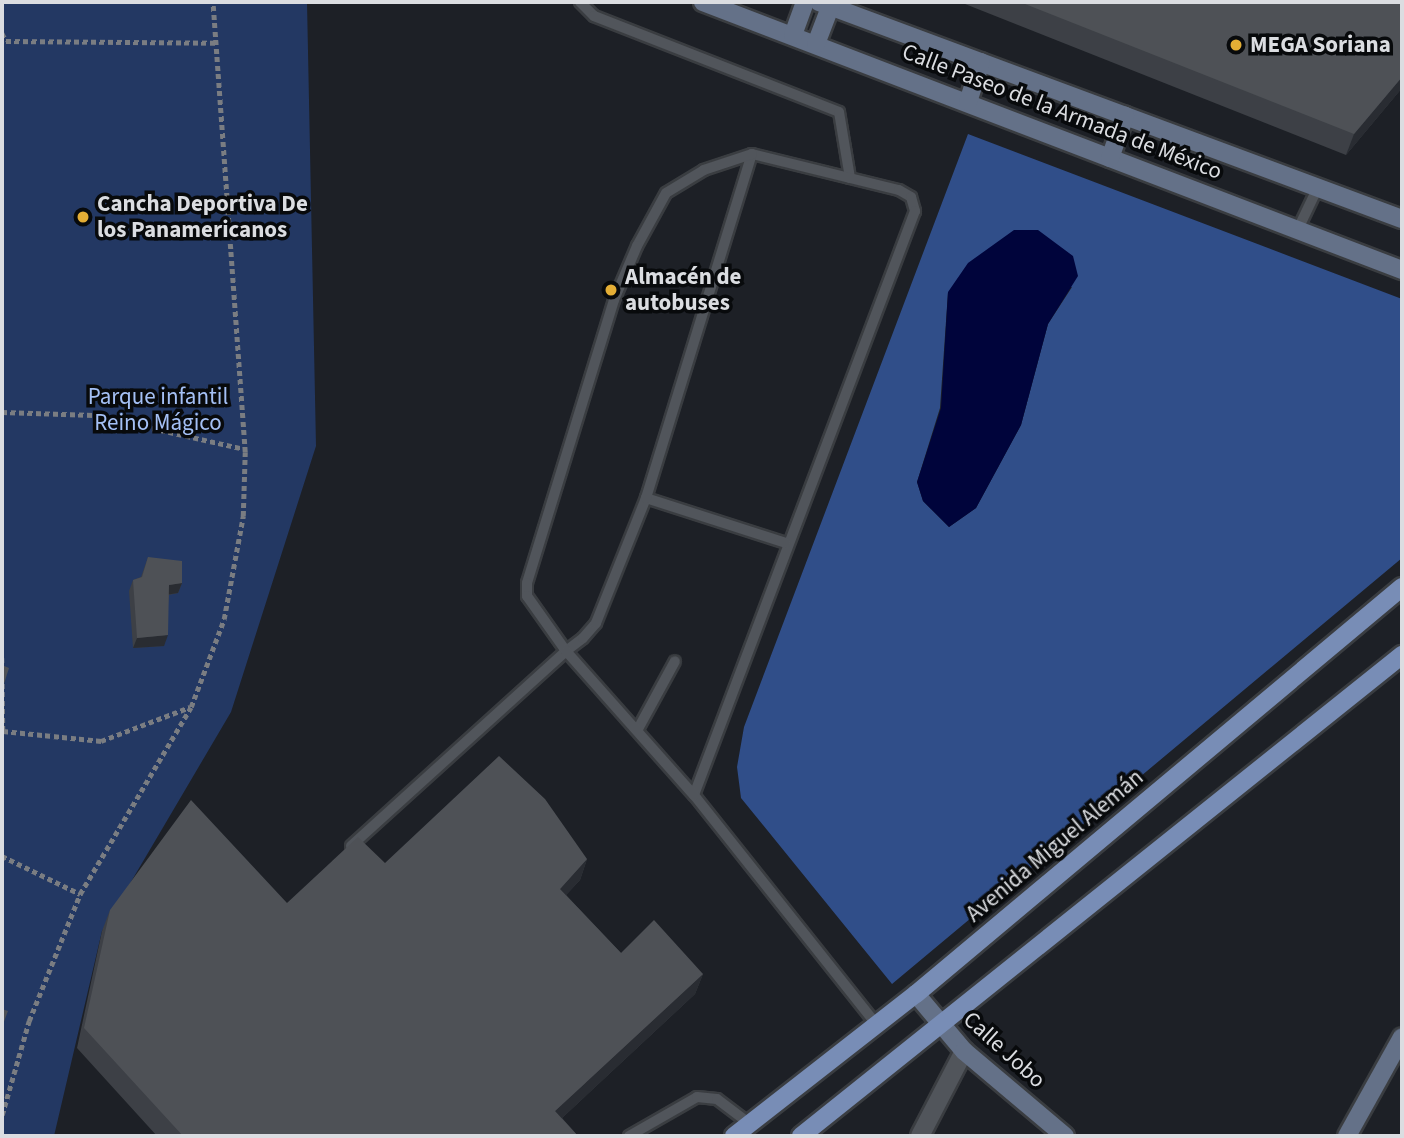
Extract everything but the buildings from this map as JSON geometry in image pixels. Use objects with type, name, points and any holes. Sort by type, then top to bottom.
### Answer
[{"type":"main road","name":"Calle Paseo de la Armada de México","points":[[703,2],[793,34],[1402,270]]},
{"type":"main road","points":[[793,34],[805,2]]},
{"type":"main road","name":"Calle Paseo de la Armada de México","points":[[827,3],[1402,219]]},
{"type":"main road","points":[[816,44],[827,3]]},
{"type":"main road","points":[[968,102],[981,62]]},
{"type":"main road","points":[[1110,158],[1125,116]]},
{"type":"main road","name":"Avenida Miguel Alemán","points":[[734,1136],[916,994],[1402,587]]},
{"type":"main road","points":[[801,1136],[1402,655]]},
{"type":"main road","name":"Calle Jobo","points":[[916,994],[939,1025],[964,1051],[1065,1136]]},
{"type":"main road","points":[[1348,1136],[1394,1071],[1402,1037]]},
{"type":"street","points":[[920,1136],[964,1051]]},
{"type":"lane","points":[[580,2],[594,16],[839,112],[850,178]]},
{"type":"lane","points":[[336,859],[596,623],[646,498],[752,154]]},
{"type":"lane","points":[[695,795],[786,543],[915,211],[911,197],[899,190],[752,154],[704,170],[666,194],[614,300],[527,583],[527,596],[566,651],[695,795],[876,1024]]},
{"type":"lane","points":[[1298,229],[1318,187]]},
{"type":"lane","points":[[646,498],[786,543]]},
{"type":"lane","points":[[638,729],[675,660]]},
{"type":"lane","points":[[629,1136],[697,1097],[717,1099],[750,1124]]},
{"type":"path","points":[[2,1115],[29,1021],[80,894],[191,707],[224,619],[243,516],[246,452],[229,180],[212,2]]},
{"type":"path","points":[[2,33],[6,41],[217,41]]},
{"type":"path","points":[[2,412],[94,415],[246,452]]},
{"type":"path","points":[[2,658],[3,731],[101,741],[191,707]]},
{"type":"path","points":[[2,856],[80,894]]},
{"type":"green space","name":"Parque infantil Reino Mágico","points":[[2,2],[307,2],[316,446],[231,712],[102,931],[54,1136],[2,1136]]},
{"type":"shaded area","points":[[968,134],[1402,299],[1402,558],[892,984],[741,798],[737,767],[744,727]],"holes":[[[1072,287],[1048,324],[1021,425],[976,508],[949,527],[923,501],[917,482],[940,408],[948,292]]]},
{"type":"shaded area","points":[[1014,230],[1038,230],[1073,256],[1078,276],[1048,324],[1021,425],[976,508],[949,527],[923,501],[917,482],[941,408],[948,292],[968,263]]},
{"type":"place","name":"MEGA Soriana","points":[[1236,45]]},
{"type":"place","name":"Cancha Deportiva De los Panamericanos","points":[[83,217]]},
{"type":"place","name":"Almacén de autobuses","points":[[611,290]]}]
